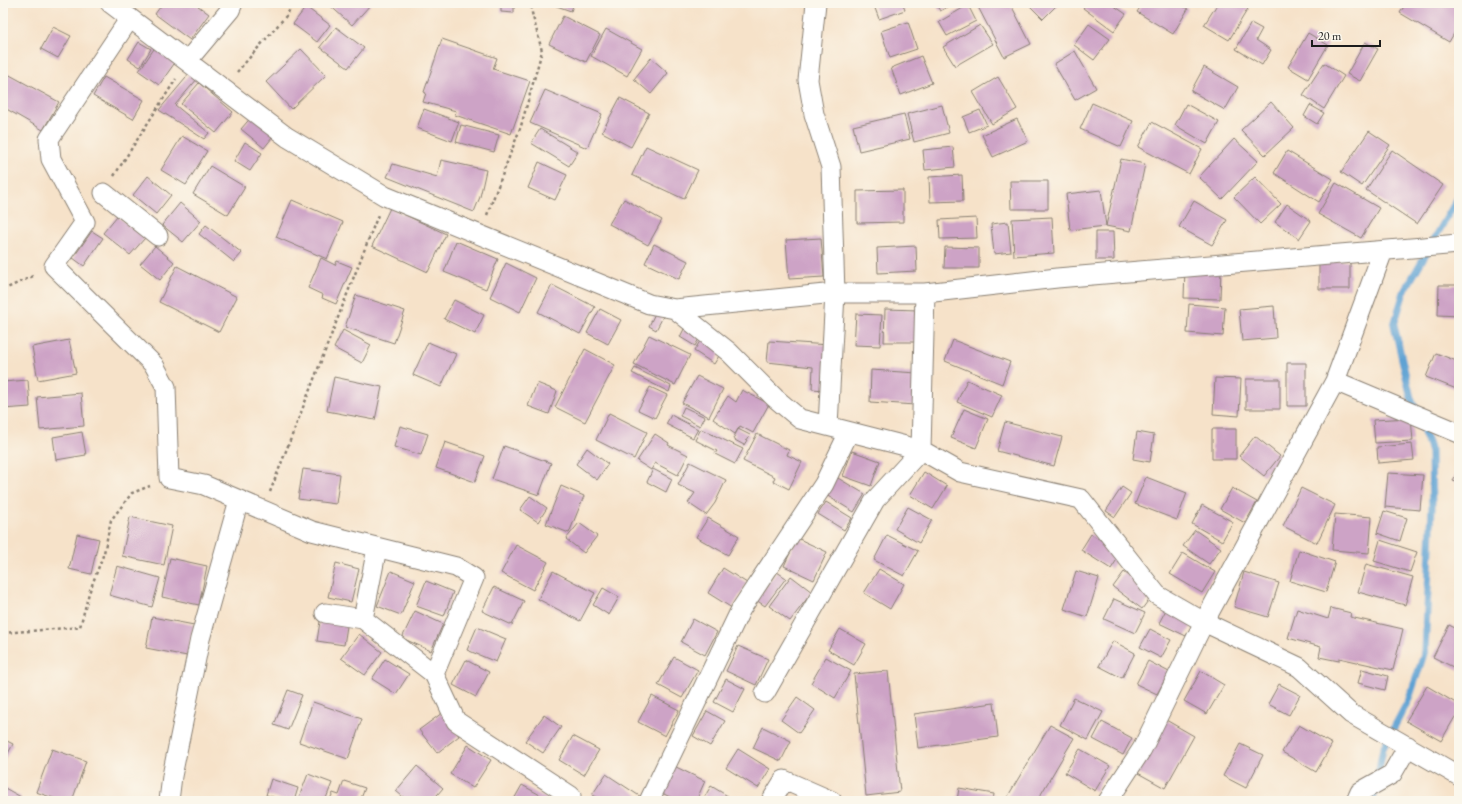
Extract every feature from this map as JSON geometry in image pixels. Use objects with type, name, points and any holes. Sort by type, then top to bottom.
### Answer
[{"type":"street","points":[[110,3],[188,60],[287,137],[385,196],[649,304],[675,309],[835,293],[925,293],[1057,278],[1455,244]]},
{"type":"street","points":[[188,60],[230,10],[233,3]]},
{"type":"street","points":[[816,3],[808,80],[814,114],[831,167],[835,293],[828,426]]},
{"type":"street","points":[[130,18],[49,139],[51,160],[85,222],[54,266],[154,365],[166,387],[169,478],[204,485],[312,531],[456,567],[474,578],[434,674]]},
{"type":"street","points":[[104,193],[158,236]]},
{"type":"street","points":[[1108,801],[1142,749],[1204,622],[1335,381],[1384,251]]},
{"type":"street","points":[[765,693],[875,500],[921,450],[925,293]]},
{"type":"street","points":[[675,309],[729,352],[775,398],[800,418],[921,450],[960,472],[1080,499],[1157,595],[1204,622],[1299,667],[1351,714],[1459,776]]},
{"type":"street","points":[[1335,381],[1459,433]]},
{"type":"street","points":[[649,801],[741,609],[824,484],[849,432]]},
{"type":"street","points":[[169,801],[172,776],[200,639],[239,500]]},
{"type":"street","points":[[363,619],[377,548]]},
{"type":"street","points":[[325,613],[363,619],[434,674],[456,721],[571,796],[568,801]]},
{"type":"street","points":[[1358,797],[1392,774],[1408,746]]},
{"type":"street","points":[[771,801],[784,780],[832,801]]},
{"type":"path","points":[[224,88],[286,16],[294,3]]},
{"type":"path","points":[[480,234],[521,126],[542,51],[532,13],[531,3]]},
{"type":"path","points":[[104,193],[188,60]]},
{"type":"path","points":[[269,496],[385,196]]},
{"type":"path","points":[[3,290],[54,266]]},
{"type":"path","points":[[3,633],[80,627],[89,594],[104,553],[111,520],[132,493],[169,478]]},
{"type":"building","points":[[163,3],[194,3],[209,14],[190,40],[155,14]]},
{"type":"building","points":[[327,3],[372,3],[352,25]]},
{"type":"building","points":[[501,3],[514,3],[514,13],[501,12]]},
{"type":"building","points":[[548,3],[574,3],[571,11]]},
{"type":"building","points":[[873,3],[902,3],[905,10],[879,19]]},
{"type":"building","points":[[935,3],[955,3],[940,11]]},
{"type":"building","points":[[976,3],[1010,3],[1031,44],[1004,57]]},
{"type":"building","points":[[1027,3],[1059,3],[1043,19]]},
{"type":"building","points":[[1087,3],[1110,3],[1126,14],[1114,31],[1083,8]]},
{"type":"building","points":[[1143,3],[1178,3],[1188,9],[1173,34],[1137,12]]},
{"type":"building","points":[[1218,3],[1242,3],[1249,7],[1229,40],[1204,25]]},
{"type":"building","points":[[1406,3],[1459,3],[1459,25],[1449,42],[1400,13]]},
{"type":"building","points":[[968,5],[976,21],[947,36],[939,22]]},
{"type":"building","points":[[306,7],[330,25],[317,42],[293,24]]},
{"type":"building","points":[[563,16],[600,35],[586,62],[549,44]]},
{"type":"building","points":[[908,22],[917,49],[890,58],[881,31]]},
{"type":"building","points":[[1251,23],[1262,29],[1256,40],[1271,50],[1262,65],[1236,49]]},
{"type":"building","points":[[1089,24],[1110,39],[1094,60],[1074,45]]},
{"type":"building","points":[[980,25],[993,44],[955,66],[943,47]]},
{"type":"building","points":[[53,27],[71,36],[58,58],[41,49]]},
{"type":"building","points":[[336,27],[364,48],[348,68],[320,47]]},
{"type":"building","points":[[606,29],[642,49],[627,76],[591,56]]},
{"type":"building","points":[[1308,33],[1328,45],[1308,79],[1288,67]]},
{"type":"building","points":[[442,39],[497,58],[493,69],[530,81],[511,134],[455,115],[456,111],[423,102],[426,93],[424,92]]},
{"type":"building","points":[[139,42],[151,49],[140,67],[128,59]]},
{"type":"building","points":[[1365,42],[1378,49],[1360,81],[1347,74]]},
{"type":"building","points":[[158,43],[179,57],[159,85],[139,71]]},
{"type":"building","points":[[301,49],[326,75],[291,109],[266,82]]},
{"type":"building","points":[[1075,51],[1096,88],[1075,100],[1054,64]]},
{"type":"building","points":[[921,56],[932,83],[901,95],[891,68]]},
{"type":"building","points":[[651,58],[668,73],[651,94],[634,79]]},
{"type":"building","points":[[1324,63],[1344,76],[1324,109],[1303,95]]},
{"type":"building","points":[[1204,67],[1238,87],[1225,110],[1191,91]]},
{"type":"building","points":[[191,72],[198,78],[175,105],[209,133],[204,139],[159,110]]},
{"type":"building","points":[[6,73],[59,102],[43,130],[3,107],[3,79]]},
{"type":"building","points":[[104,77],[144,100],[133,119],[93,96]]},
{"type":"building","points":[[998,77],[1017,109],[992,124],[973,92]]},
{"type":"building","points":[[199,83],[233,112],[216,133],[181,104]]},
{"type":"building","points":[[545,90],[602,114],[587,148],[530,123]]},
{"type":"building","points":[[620,98],[649,113],[631,147],[602,132]]},
{"type":"building","points":[[1271,102],[1294,128],[1265,155],[1241,130]]},
{"type":"building","points":[[1092,103],[1133,121],[1121,147],[1080,129]]},
{"type":"building","points":[[1186,104],[1219,122],[1207,144],[1175,125]]},
{"type":"building","points":[[942,105],[949,133],[914,142],[907,114]]},
{"type":"building","points":[[1310,105],[1324,113],[1317,124],[1304,116]]},
{"type":"building","points":[[424,109],[459,122],[452,141],[417,128]]},
{"type":"building","points":[[980,110],[987,125],[969,132],[963,117]]},
{"type":"building","points":[[904,114],[910,139],[859,151],[853,126]]},
{"type":"building","points":[[253,115],[276,133],[264,148],[241,129]]},
{"type":"building","points":[[1017,119],[1028,141],[993,157],[982,135]]},
{"type":"building","points":[[1152,122],[1202,149],[1189,174],[1138,147]]},
{"type":"building","points":[[461,125],[499,135],[494,152],[456,142]]},
{"type":"building","points":[[540,129],[578,152],[569,166],[531,143]]},
{"type":"building","points":[[1369,131],[1390,145],[1362,186],[1341,172]]},
{"type":"building","points":[[182,136],[207,151],[186,185],[161,170]]},
{"type":"building","points":[[1234,139],[1258,161],[1222,199],[1199,177]]},
{"type":"building","points":[[245,142],[262,153],[250,171],[234,161]]},
{"type":"building","points":[[646,146],[698,170],[684,199],[632,175]]},
{"type":"building","points":[[953,147],[955,167],[925,170],[923,150]]},
{"type":"building","points":[[1392,150],[1443,185],[1417,224],[1366,190]]},
{"type":"building","points":[[1287,151],[1333,179],[1319,202],[1274,173]]},
{"type":"building","points":[[1121,159],[1145,164],[1131,231],[1106,226]]},
{"type":"building","points":[[441,160],[486,170],[480,197],[474,212],[387,177],[393,164],[437,177]]},
{"type":"building","points":[[539,162],[567,175],[555,200],[528,188]]},
{"type":"building","points":[[210,166],[245,187],[228,215],[193,194]]},
{"type":"building","points":[[962,175],[963,201],[930,202],[929,177]]},
{"type":"building","points":[[148,176],[171,195],[156,214],[133,195]]},
{"type":"building","points":[[1255,177],[1281,204],[1260,224],[1234,197]]},
{"type":"building","points":[[1010,181],[1048,181],[1048,209],[1011,209]]},
{"type":"building","points":[[1336,183],[1379,208],[1361,238],[1318,214]]},
{"type":"building","points":[[903,190],[903,222],[857,223],[857,191]]},
{"type":"building","points":[[1101,190],[1106,226],[1070,230],[1066,194]]},
{"type":"building","points":[[624,199],[662,220],[648,245],[609,224]]},
{"type":"building","points":[[292,200],[343,222],[327,259],[276,237]]},
{"type":"building","points":[[1194,201],[1227,220],[1212,245],[1179,227]]},
{"type":"building","points":[[180,203],[201,221],[183,242],[162,225]]},
{"type":"building","points":[[1287,204],[1311,221],[1299,239],[1275,222]]},
{"type":"building","points":[[390,208],[446,234],[428,272],[372,246]]},
{"type":"building","points":[[117,216],[145,238],[130,255],[103,233]]},
{"type":"building","points":[[1052,217],[1054,253],[1014,256],[1012,219]]},
{"type":"building","points":[[976,218],[977,238],[940,239],[939,220]]},
{"type":"building","points":[[1008,222],[1011,252],[994,254],[991,224]]},
{"type":"building","points":[[206,225],[242,253],[234,262],[199,234]]},
{"type":"building","points":[[92,231],[103,238],[84,266],[73,258]]},
{"type":"building","points":[[1096,232],[1113,232],[1114,260],[1096,260]]},
{"type":"building","points":[[821,238],[824,277],[789,279],[786,240]]},
{"type":"building","points":[[456,241],[498,259],[486,289],[444,272]]},
{"type":"building","points":[[654,244],[688,261],[679,279],[645,263]]},
{"type":"building","points":[[155,246],[174,262],[160,280],[140,264]]},
{"type":"building","points":[[916,246],[917,271],[878,273],[877,248]]},
{"type":"building","points":[[945,247],[979,248],[979,268],[944,268]]},
{"type":"building","points":[[321,258],[335,265],[337,261],[352,267],[336,304],[322,298],[323,295],[308,288]]},
{"type":"building","points":[[1319,261],[1350,261],[1350,289],[1319,289]]},
{"type":"building","points":[[506,263],[536,278],[520,312],[490,297]]},
{"type":"building","points":[[177,266],[237,297],[219,332],[159,302]]},
{"type":"building","points":[[1185,268],[1221,269],[1220,299],[1184,298]]},
{"type":"building","points":[[552,285],[595,307],[580,334],[538,312]]},
{"type":"building","points":[[1439,285],[1459,285],[1459,316],[1438,315]]},
{"type":"building","points":[[356,295],[405,311],[394,343],[345,327]]},
{"type":"building","points":[[454,300],[484,315],[475,334],[444,319]]},
{"type":"building","points":[[1189,304],[1225,307],[1223,336],[1187,333]]},
{"type":"building","points":[[1274,306],[1276,338],[1242,341],[1239,309]]},
{"type":"building","points":[[600,309],[621,320],[608,344],[587,333]]},
{"type":"building","points":[[657,309],[665,313],[656,330],[649,326]]},
{"type":"building","points":[[885,309],[918,310],[918,342],[884,342]]},
{"type":"building","points":[[856,314],[882,315],[880,346],[854,345]]},
{"type":"building","points":[[686,325],[702,333],[695,346],[680,337]]},
{"type":"building","points":[[343,330],[371,345],[362,363],[334,348]]},
{"type":"building","points":[[649,335],[690,355],[675,385],[634,364]]},
{"type":"building","points":[[702,338],[722,351],[714,364],[694,351]]},
{"type":"building","points":[[69,340],[76,373],[38,380],[32,347]]},
{"type":"building","points":[[953,340],[1010,362],[1002,384],[945,361]]},
{"type":"building","points":[[769,341],[829,345],[825,390],[812,389],[813,367],[767,362]]},
{"type":"building","points":[[428,342],[456,354],[441,387],[413,375]]},
{"type":"building","points":[[585,349],[615,365],[585,422],[555,407]]},
{"type":"building","points":[[1436,353],[1459,362],[1459,390],[1426,377]]},
{"type":"building","points":[[1287,363],[1306,363],[1306,406],[1287,406]]},
{"type":"building","points":[[635,368],[671,386],[669,392],[632,373]]},
{"type":"building","points":[[871,370],[917,373],[915,405],[870,402]]},
{"type":"building","points":[[697,376],[723,389],[709,417],[682,403]]},
{"type":"building","points":[[334,377],[382,387],[375,420],[327,411]]},
{"type":"building","points":[[1215,378],[1241,379],[1239,416],[1213,414]]},
{"type":"building","points":[[1246,379],[1280,379],[1280,409],[1246,409]]},
{"type":"building","points":[[28,380],[30,407],[3,409],[3,382]]},
{"type":"building","points":[[967,380],[1002,395],[992,417],[957,402]]},
{"type":"building","points":[[537,383],[557,391],[549,414],[528,406]]},
{"type":"building","points":[[650,387],[667,395],[655,418],[638,410]]},
{"type":"building","points":[[742,390],[769,404],[753,433],[740,426],[735,434],[713,419],[728,396],[736,402]]},
{"type":"building","points":[[81,393],[84,426],[40,430],[37,397]]},
{"type":"building","points":[[684,407],[705,417],[700,426],[680,416]]},
{"type":"building","points":[[964,409],[988,419],[976,448],[951,438]]},
{"type":"building","points":[[609,413],[647,432],[634,459],[596,440]]},
{"type":"building","points":[[671,415],[698,429],[693,438],[666,424]]},
{"type":"building","points":[[1411,418],[1413,441],[1375,443],[1373,420]]},
{"type":"building","points":[[1005,422],[1062,437],[1054,466],[997,451]]},
{"type":"building","points":[[400,426],[428,434],[421,455],[394,447]]},
{"type":"building","points":[[701,429],[743,449],[735,464],[715,454],[717,451],[695,440]]},
{"type":"building","points":[[738,429],[750,435],[744,445],[733,439]]},
{"type":"building","points":[[1212,429],[1236,429],[1236,459],[1212,459]]},
{"type":"building","points":[[82,432],[86,455],[56,460],[53,437]]},
{"type":"building","points":[[1137,432],[1154,435],[1150,462],[1133,459]]},
{"type":"building","points":[[655,434],[669,443],[668,445],[688,455],[678,475],[655,463],[651,470],[637,461]]},
{"type":"building","points":[[757,434],[789,450],[787,455],[802,462],[789,489],[773,481],[775,477],[743,461]]},
{"type":"building","points":[[1255,436],[1280,456],[1264,476],[1239,456]]},
{"type":"building","points":[[445,442],[485,456],[475,482],[436,468]]},
{"type":"building","points":[[1412,444],[1414,460],[1378,463],[1377,447]]},
{"type":"building","points":[[504,446],[551,463],[539,495],[492,479]]},
{"type":"building","points":[[587,448],[608,464],[597,480],[576,464]]},
{"type":"building","points":[[852,451],[880,461],[871,486],[843,476]]},
{"type":"building","points":[[690,462],[726,480],[715,503],[706,515],[688,503],[695,493],[678,485]]},
{"type":"building","points":[[1459,466],[1459,483],[1453,481]]},
{"type":"building","points":[[303,469],[340,474],[336,504],[298,499]]},
{"type":"building","points":[[653,469],[672,479],[666,492],[647,482]]},
{"type":"building","points":[[924,472],[947,486],[933,509],[910,495]]},
{"type":"building","points":[[1388,473],[1423,475],[1420,510],[1385,507]]},
{"type":"building","points":[[836,477],[865,494],[854,512],[826,495]]},
{"type":"building","points":[[1146,477],[1187,493],[1177,520],[1135,504]]},
{"type":"building","points":[[561,486],[584,496],[569,533],[546,524]]},
{"type":"building","points":[[1122,487],[1131,493],[1115,517],[1106,511]]},
{"type":"building","points":[[1232,488],[1257,502],[1245,523],[1220,509]]},
{"type":"building","points":[[1301,488],[1335,505],[1317,543],[1283,526]]},
{"type":"building","points":[[530,496],[547,508],[538,522],[520,510]]},
{"type":"building","points":[[826,502],[852,518],[844,530],[818,514]]},
{"type":"building","points":[[1202,505],[1233,522],[1222,541],[1192,524]]},
{"type":"building","points":[[908,507],[932,520],[919,543],[895,529]]},
{"type":"building","points":[[1384,511],[1407,518],[1400,541],[1377,533]]},
{"type":"building","points":[[1335,514],[1372,517],[1369,553],[1332,550]]},
{"type":"building","points":[[130,517],[172,526],[164,565],[122,556]]},
{"type":"building","points":[[708,518],[739,536],[728,555],[696,537]]},
{"type":"building","points":[[579,523],[597,536],[584,553],[566,539]]},
{"type":"building","points":[[1195,530],[1221,548],[1209,564],[1183,546]]},
{"type":"building","points":[[77,534],[99,539],[91,574],[69,569]]},
{"type":"building","points":[[1091,534],[1121,553],[1111,569],[1081,550]]},
{"type":"building","points":[[887,535],[918,551],[904,576],[874,560]]},
{"type":"building","points":[[797,538],[827,552],[814,580],[784,566]]},
{"type":"building","points":[[1380,540],[1417,552],[1410,572],[1374,561]]},
{"type":"building","points":[[516,545],[548,562],[533,590],[501,573]]},
{"type":"building","points":[[1299,550],[1335,562],[1326,592],[1290,581]]},
{"type":"building","points":[[1183,553],[1215,572],[1202,593],[1170,574]]},
{"type":"building","points":[[170,558],[207,566],[199,605],[162,597]]},
{"type":"building","points":[[336,563],[359,569],[351,602],[328,597]]},
{"type":"building","points":[[1366,564],[1413,577],[1405,605],[1358,592]]},
{"type":"building","points":[[117,566],[160,578],[152,607],[109,595]]},
{"type":"building","points":[[723,568],[747,583],[732,608],[708,593]]},
{"type":"building","points":[[879,569],[904,584],[890,609],[864,593]]},
{"type":"building","points":[[391,571],[415,581],[401,615],[377,606]]},
{"type":"building","points":[[553,571],[595,593],[580,621],[538,599]]},
{"type":"building","points":[[1076,571],[1099,578],[1087,617],[1064,609]]},
{"type":"building","points":[[777,572],[786,578],[765,606],[756,600]]},
{"type":"building","points":[[1124,572],[1153,594],[1142,609],[1113,587]]},
{"type":"building","points":[[1244,572],[1279,583],[1268,617],[1234,607]]},
{"type":"building","points":[[791,576],[812,592],[790,621],[769,606]]},
{"type":"building","points":[[426,581],[453,592],[444,616],[416,606]]},
{"type":"building","points":[[494,587],[524,601],[512,625],[482,611]]},
{"type":"building","points":[[603,588],[619,597],[609,615],[593,605]]},
{"type":"building","points":[[1114,599],[1145,613],[1135,633],[1104,619]]},
{"type":"building","points":[[1167,608],[1194,621],[1186,636],[1159,623]]},
{"type":"building","points":[[1331,608],[1351,613],[1350,617],[1403,629],[1393,670],[1339,658],[1339,661],[1319,657],[1321,647],[1288,638],[1297,609],[1328,619]]},
{"type":"building","points":[[415,611],[443,624],[431,651],[402,638]]},
{"type":"building","points":[[321,615],[348,620],[344,645],[317,641]]},
{"type":"building","points":[[152,617],[194,625],[187,656],[146,648]]},
{"type":"building","points":[[693,619],[717,632],[705,655],[681,642]]},
{"type":"building","points":[[1449,625],[1459,630],[1459,670],[1433,657]]},
{"type":"building","points":[[477,627],[506,639],[496,662],[467,650]]},
{"type":"building","points":[[840,629],[866,644],[854,665],[828,650]]},
{"type":"building","points":[[1150,629],[1171,640],[1161,658],[1140,647]]},
{"type":"building","points":[[359,634],[382,652],[365,675],[341,658]]},
{"type":"building","points":[[1113,641],[1135,653],[1122,678],[1099,666]]},
{"type":"building","points":[[738,646],[768,659],[756,685],[726,671]]},
{"type":"building","points":[[674,657],[698,670],[682,698],[658,685]]},
{"type":"building","points":[[826,657],[851,671],[835,698],[811,683]]},
{"type":"building","points":[[385,659],[409,674],[396,694],[372,679]]},
{"type":"building","points":[[466,660],[489,672],[476,697],[453,685]]},
{"type":"building","points":[[1148,661],[1169,672],[1157,694],[1136,684]]},
{"type":"building","points":[[1362,669],[1388,676],[1385,690],[1358,683]]},
{"type":"building","points":[[888,671],[900,792],[866,796],[854,674]]},
{"type":"building","points":[[1201,671],[1224,685],[1207,714],[1184,701]]},
{"type":"building","points":[[726,679],[745,689],[733,712],[714,702]]},
{"type":"building","points":[[1279,684],[1300,695],[1289,715],[1268,704]]},
{"type":"building","points":[[1427,686],[1459,705],[1459,710],[1441,741],[1406,721]]},
{"type":"building","points":[[288,690],[302,695],[288,730],[274,725]]},
{"type":"building","points":[[652,696],[679,710],[665,736],[638,722]]},
{"type":"building","points":[[797,697],[815,710],[799,733],[781,720]]},
{"type":"building","points":[[1074,698],[1103,712],[1088,740],[1060,725]]},
{"type":"building","points":[[313,702],[362,719],[348,759],[299,742]]},
{"type":"building","points":[[994,703],[998,737],[918,748],[914,714]]},
{"type":"building","points":[[707,711],[725,721],[710,746],[693,736]]},
{"type":"building","points":[[442,713],[459,736],[437,753],[419,730]]},
{"type":"building","points":[[544,715],[561,727],[543,753],[525,741]]},
{"type":"building","points":[[1166,720],[1194,736],[1165,788],[1136,772]]},
{"type":"building","points":[[1102,722],[1132,738],[1123,755],[1093,739]]},
{"type":"building","points":[[1050,725],[1074,738],[1037,801],[1005,801]]},
{"type":"building","points":[[1299,725],[1332,744],[1316,772],[1282,752]]},
{"type":"building","points":[[763,727],[791,741],[781,761],[753,748]]},
{"type":"building","points":[[573,736],[599,750],[584,775],[559,760]]},
{"type":"building","points":[[3,739],[13,744],[3,763]]},
{"type":"building","points":[[1240,744],[1263,755],[1246,788],[1223,776]]},
{"type":"building","points":[[468,745],[491,760],[473,788],[450,774]]},
{"type":"building","points":[[52,749],[86,761],[72,801],[62,801],[36,792]]},
{"type":"building","points":[[738,749],[770,769],[758,788],[726,768]]},
{"type":"building","points":[[1080,749],[1110,766],[1095,791],[1065,773]]},
{"type":"building","points":[[417,766],[443,788],[432,801],[408,801],[396,791]]},
{"type":"building","points":[[674,766],[705,781],[696,801],[678,801],[662,793]]},
{"type":"building","points":[[308,774],[332,783],[325,801],[298,800]]},
{"type":"building","points":[[606,774],[641,797],[638,801],[602,801],[592,795]]},
{"type":"building","points":[[271,779],[298,788],[294,801],[286,801],[266,795]]},
{"type":"building","points":[[344,781],[365,788],[360,801],[329,801],[333,793],[339,795]]},
{"type":"building","points":[[522,785],[551,801],[513,801]]},
{"type":"building","points":[[711,786],[736,801],[702,801]]},
{"type":"building","points":[[3,787],[21,797],[18,801],[3,801]]},
{"type":"building","points":[[959,788],[994,794],[993,801],[957,801]]},
{"type":"waterway","points":[[1373,801],[1383,748],[1409,699],[1425,651],[1432,507],[1431,451],[1411,398],[1394,325],[1404,292],[1459,196]]}]
